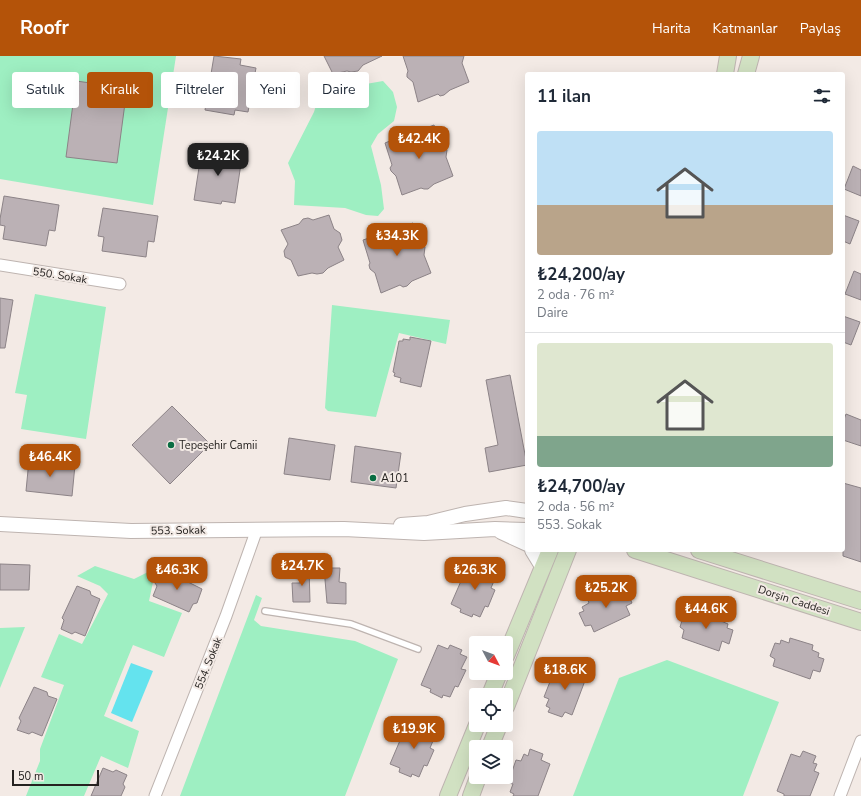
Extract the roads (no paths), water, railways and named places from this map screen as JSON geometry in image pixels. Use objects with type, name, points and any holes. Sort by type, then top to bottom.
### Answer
[{"type":"main road","points":[[725,72],[728,56]]},
{"type":"main road","points":[[747,72],[751,56]]},
{"type":"main road","points":[[513,639],[549,552]]},
{"type":"main road","points":[[513,689],[567,552]]},
{"type":"main road","name":"Dorşin Caddesi","points":[[641,552],[861,622]]},
{"type":"main road","name":"Dorşin Caddesi","points":[[705,552],[861,601]]},
{"type":"main road","points":[[448,796],[475,732]]},
{"type":"main road","points":[[471,796],[475,784]]},
{"type":"street","name":"550. Sokak","points":[[0,265],[120,284]]},
{"type":"street","points":[[357,530],[428,523],[465,514],[506,508],[525,501]]},
{"type":"street","points":[[506,508],[525,510]]},
{"type":"street","name":"553. Sokak","points":[[0,524],[131,531],[257,529],[357,530]]},
{"type":"street","name":"554. Sokak","points":[[155,796],[226,616],[257,529]]},
{"type":"street","points":[[357,530],[424,534],[495,529],[525,530]]},
{"type":"street","points":[[495,529],[525,543]]},
{"type":"street","points":[[533,552],[543,568]]},
{"type":"street","points":[[840,796],[861,741]]},
{"type":"lane","points":[[265,611],[351,624],[418,649]]},
{"type":"water","points":[[131,663],[153,671],[132,722],[111,713]]},
{"type":"place","name":"Tepeşehir Camii","points":[[171,445]]},
{"type":"place","name":"A101","points":[[373,478]]}]
